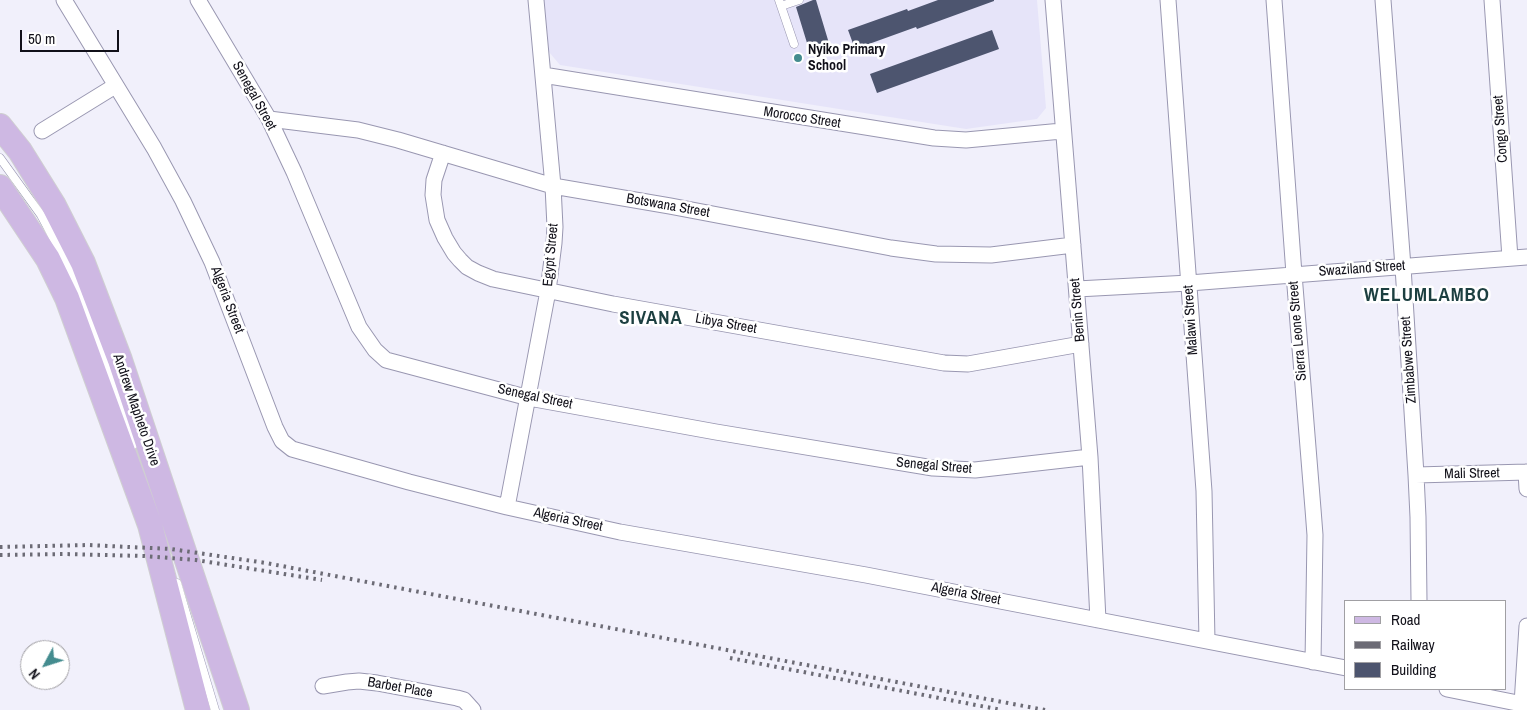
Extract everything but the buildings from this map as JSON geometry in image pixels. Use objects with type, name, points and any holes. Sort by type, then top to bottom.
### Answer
[{"type":"main road","name":"Andrew Mapheto Drive","points":[[0,126],[20,151],[53,204],[83,263],[126,378],[237,710]]},
{"type":"main road","name":"Andrew Mapheto Drive","points":[[0,187],[48,259],[67,298],[150,525],[198,710]]},
{"type":"street","name":"Algeria Street","points":[[64,0],[154,148],[199,232],[275,427],[282,441],[292,449],[507,506],[620,532],[866,575],[1344,668]]},
{"type":"street","name":"Senegal Street","points":[[198,0],[268,119],[294,172],[359,327],[375,350],[386,360],[529,398],[716,432],[933,468],[975,470],[1090,457]]},
{"type":"street","name":"Egypt Street","points":[[507,506],[548,291],[555,227],[536,0]]},
{"type":"street","name":"Benin Street","points":[[1053,0],[1062,131],[1090,457],[1098,620]]},
{"type":"street","name":"Malawi Street","points":[[1168,0],[1204,492],[1207,641]]},
{"type":"street","name":"Sierra Leone Street","points":[[1274,0],[1314,526],[1313,662]]},
{"type":"street","name":"Zimbabwe Street","points":[[1383,0],[1416,475],[1419,527],[1419,600]]},
{"type":"street","name":"Congo Street","points":[[1492,0],[1510,258]]},
{"type":"street","name":"Morocco Street","points":[[543,75],[934,138],[966,140],[1062,131]]},
{"type":"street","points":[[42,131],[115,86]]},
{"type":"street","name":"Botswana Street","points":[[268,119],[358,130],[553,186],[891,248],[936,254],[991,255],[1073,245]]},
{"type":"street","name":"Libya Street","points":[[443,153],[434,180],[433,195],[437,220],[454,253],[467,267],[493,279],[548,291],[949,364],[968,364],[1081,344]]},
{"type":"street","name":"Swaziland Street","points":[[1077,290],[1527,257]]},
{"type":"street","points":[[1526,472],[1527,489]]},
{"type":"street","name":"Mali Street","points":[[1416,475],[1526,472]]},
{"type":"street","points":[[1453,690],[1524,704],[1527,626]]},
{"type":"street","name":"Barbet Place","points":[[323,686],[359,681],[377,683],[457,698],[464,700],[472,710]]},
{"type":"lane","points":[[794,44],[780,3],[799,0]]},
{"type":"lane","points":[[0,158],[41,215],[70,268],[86,306],[137,456]]},
{"type":"lane","points":[[28,182],[48,211],[77,267],[115,365],[145,460]]},
{"type":"lane","points":[[191,600],[178,576],[215,710]]},
{"type":"shaded area","name":"Nyiko Primary School","points":[[544,0],[1037,0],[1046,108],[1037,119],[966,129],[560,65],[549,52]]},
{"type":"railway","points":[[0,547],[88,545],[171,549],[266,563],[1045,710]]},
{"type":"railway","points":[[0,555],[144,556],[196,560],[322,580]]},
{"type":"railway","points":[[730,658],[1002,710]]},
{"type":"place","name":"Nyiko Primary School","points":[[798,58]]},
{"type":"district","name":"WELUMLAMBO","points":[[1427,296]]},
{"type":"district","name":"SIVANA","points":[[651,319]]}]
